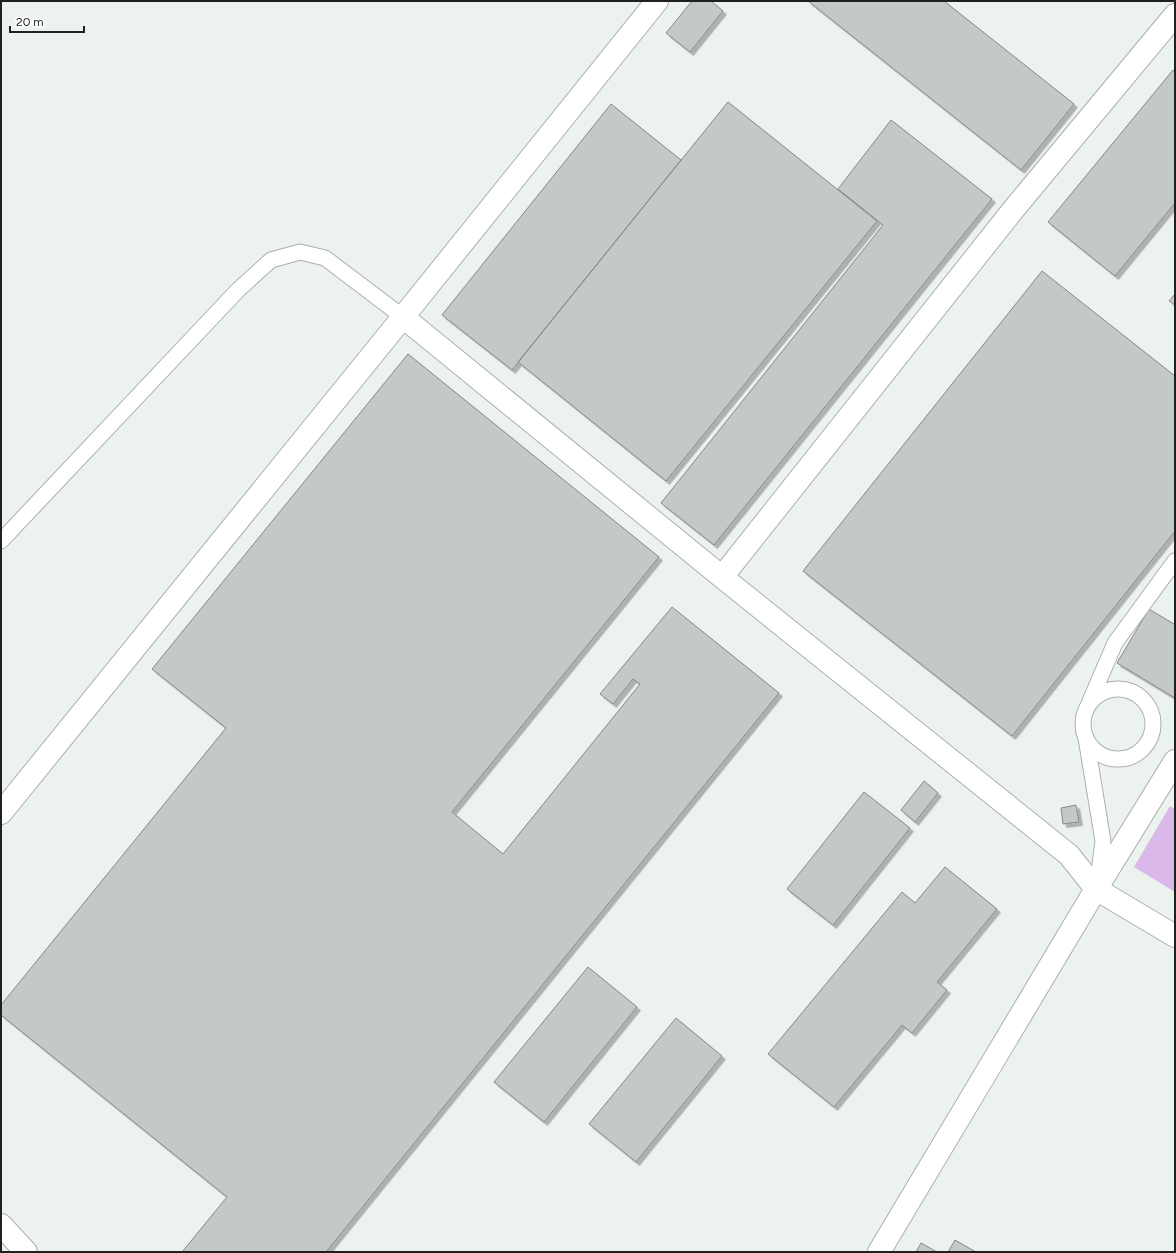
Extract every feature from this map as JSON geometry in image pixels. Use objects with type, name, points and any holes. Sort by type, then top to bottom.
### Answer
[{"type":"street","points":[[1,813],[658,1]]},
{"type":"street","points":[[722,578],[1014,210],[1175,15]]},
{"type":"street","points":[[403,318],[722,578],[1069,856],[1096,889],[1175,936]]},
{"type":"street","points":[[879,1252],[1096,889],[1175,761]]},
{"type":"street","points":[[1,1225],[26,1252]]},
{"type":"lane","points":[[1,541],[238,290],[272,260],[300,252],[324,258],[403,318]]},
{"type":"lane","points":[[1096,889],[1103,841],[1086,738],[1083,728],[1084,717],[1116,643],[1175,561]]},
{"type":"lane","points":[[1086,738],[1093,748],[1102,755],[1113,758],[1125,758],[1136,754],[1145,746],[1151,736],[1154,725],[1152,713],[1147,703],[1138,694],[1127,690],[1116,688],[1104,692],[1094,698],[1087,708]]},
{"type":"shaded area","points":[[1170,806],[1175,809],[1175,892],[1134,867]]},
{"type":"building","points":[[692,1],[711,1],[723,11],[690,52],[666,33]]},
{"type":"building","points":[[808,1],[944,1],[1074,104],[1021,170]]},
{"type":"building","points":[[1173,70],[1175,71],[1175,203],[1115,276],[1048,222]]},
{"type":"building","points":[[728,102],[877,221],[666,481],[518,362]]},
{"type":"building","points":[[611,104],[681,160],[512,370],[442,315]]},
{"type":"building","points":[[891,120],[992,199],[714,545],[661,503],[883,225],[838,189]]},
{"type":"building","points":[[1042,271],[1175,376],[1175,531],[1012,736],[803,571]]},
{"type":"building","points":[[1175,294],[1175,305],[1169,301]]},
{"type":"building","points":[[408,354],[659,557],[452,812],[503,854],[640,684],[633,679],[613,704],[600,694],[672,607],[779,693],[326,1252],[182,1252],[227,1197],[1,1015],[1,1005],[226,728],[152,669]]},
{"type":"building","points":[[1149,609],[1174,624],[1175,622],[1175,698],[1117,663]]},
{"type":"building","points":[[924,781],[938,793],[915,822],[901,810]]},
{"type":"building","points":[[864,792],[910,828],[833,925],[787,889]]},
{"type":"building","points":[[1076,805],[1079,822],[1063,824],[1061,808]]},
{"type":"building","points":[[945,867],[997,909],[937,982],[947,990],[912,1033],[902,1025],[834,1107],[768,1054],[902,892],[915,903]]},
{"type":"building","points":[[588,967],[637,1007],[544,1122],[494,1082]]},
{"type":"building","points":[[676,1018],[722,1056],[636,1162],[589,1124]]},
{"type":"building","points":[[955,1240],[976,1252],[948,1252]]},
{"type":"building","points":[[921,1243],[937,1252],[916,1252]]}]
